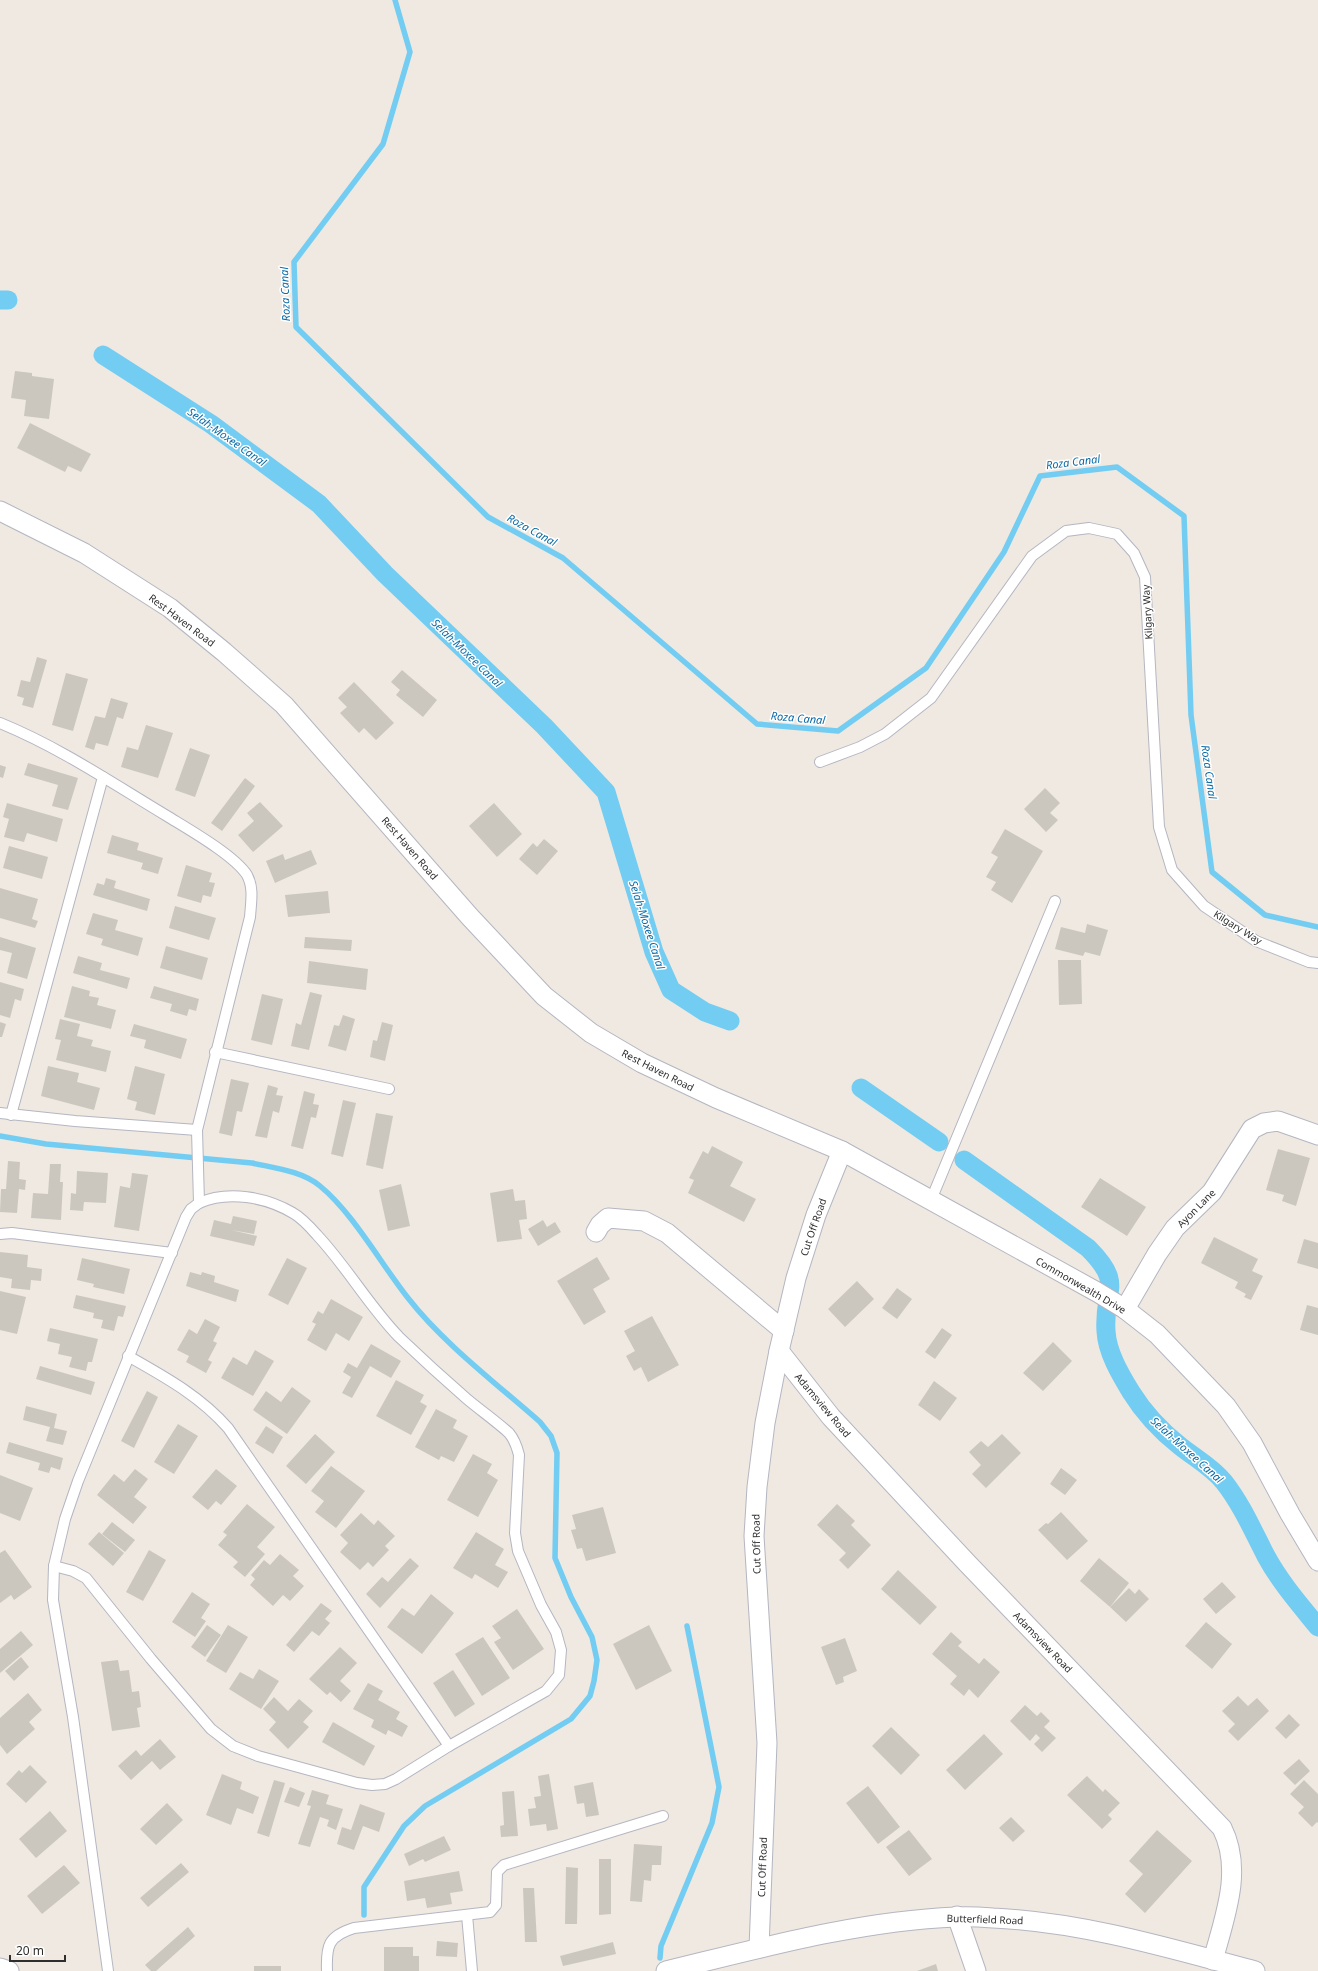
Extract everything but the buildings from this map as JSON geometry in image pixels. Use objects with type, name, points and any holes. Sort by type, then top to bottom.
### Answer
[{"type":"street","name":"Rest Haven Road","points":[[0,511],[84,553],[170,608],[224,652],[284,705],[470,917],[544,996],[591,1033],[642,1063],[668,1076],[716,1098],[842,1151]]},
{"type":"street","name":"Ayon Lane","points":[[1120,1306],[1175,1228],[1212,1192],[1252,1129],[1264,1123],[1278,1121],[1318,1135]]},
{"type":"street","name":"Commonwealth Drive","points":[[842,1151],[1097,1292],[1120,1306],[1157,1334],[1226,1406],[1252,1443],[1290,1514],[1318,1561]]},
{"type":"street","name":"Cut Off Road","points":[[759,1948],[767,1743],[754,1536],[757,1487],[765,1423],[779,1351],[796,1278],[816,1215],[842,1151]]},
{"type":"street","points":[[596,1232],[600,1225],[608,1218],[644,1221],[667,1233],[784,1331]]},
{"type":"street","name":"Adamsview Road","points":[[779,1351],[832,1417],[978,1574],[1222,1828],[1229,1841],[1232,1856],[1232,1878],[1213,1960]]},
{"type":"street","points":[[958,1916],[976,1971]]},
{"type":"street","name":"Butterfield Road","points":[[666,1971],[759,1948],[877,1924],[958,1916],[1052,1923],[1107,1934],[1256,1971]]},
{"type":"street","points":[[0,1968],[9,1971]]},
{"type":"lane","name":"Kilgary Way","points":[[820,762],[885,734],[931,698],[1032,556],[1066,531],[1089,528],[1117,534],[1134,553],[1145,577],[1159,827],[1172,870],[1204,906],[1256,941],[1309,962],[1318,963]]},
{"type":"lane","points":[[0,723],[62,752],[208,842],[238,865],[246,874],[251,884],[252,896],[250,917],[215,1052],[197,1130],[199,1203]]},
{"type":"lane","points":[[11,1115],[102,777]]},
{"type":"lane","points":[[931,1200],[1055,901]]},
{"type":"lane","points":[[215,1052],[389,1089]]},
{"type":"lane","points":[[0,1113],[197,1130]]},
{"type":"lane","points":[[54,1566],[73,1571],[86,1578],[151,1659],[211,1729],[233,1746],[258,1756],[357,1783],[372,1785],[384,1784],[396,1779],[449,1746],[546,1691],[559,1675],[561,1650],[556,1632],[541,1605],[518,1551],[515,1533],[519,1455],[516,1443],[509,1434],[465,1397],[398,1336],[328,1247],[294,1213],[281,1206],[258,1199],[234,1196],[220,1196],[199,1203],[191,1209],[186,1217],[78,1481],[65,1519],[54,1566],[53,1600],[73,1717],[108,1971]]},
{"type":"lane","points":[[0,1234],[12,1233],[172,1253]]},
{"type":"lane","points":[[128,1356],[169,1379],[200,1400],[228,1428],[449,1746]]},
{"type":"lane","points":[[327,1971],[326,1956],[328,1945],[342,1932],[354,1928],[467,1916],[490,1912],[497,1900],[497,1872],[504,1865],[663,1816]]},
{"type":"lane","points":[[467,1916],[472,1971]]},
{"type":"waterway","name":"Roza Canal","points":[[395,0],[410,52],[383,144],[294,262],[296,327],[488,517],[563,558],[757,724],[838,731],[926,668],[1004,552],[1040,476],[1117,467],[1184,516],[1191,715],[1212,872],[1265,915],[1318,927]]},
{"type":"waterway","name":"Selah-Moxee Canal","points":[[0,300],[8,300]]},
{"type":"waterway","name":"Selah-Moxee Canal","points":[[103,355],[211,424],[319,504],[385,574],[544,726],[606,792],[654,952],[671,990],[705,1012],[730,1021]]},
{"type":"waterway","name":"Selah-Moxee Canal","points":[[861,1088],[939,1142]]},
{"type":"waterway","points":[[0,1136],[46,1144],[252,1163],[296,1173],[313,1181],[332,1197],[344,1210],[398,1285],[422,1315],[471,1363],[540,1422],[551,1436],[557,1453],[555,1558],[571,1597],[592,1637],[597,1660],[590,1696],[571,1719],[425,1806],[404,1826],[364,1887],[364,1915]]},
{"type":"waterway","name":"Selah-Moxee Canal","points":[[964,1160],[1088,1248],[1099,1260],[1106,1271],[1110,1287],[1106,1317],[1107,1339],[1111,1355],[1127,1385],[1141,1407],[1160,1428],[1180,1446],[1209,1467],[1224,1482],[1242,1509],[1266,1556],[1278,1575],[1290,1593],[1318,1627]]},
{"type":"waterway","points":[[660,1958],[661,1946],[712,1823],[719,1787],[687,1626]]}]
